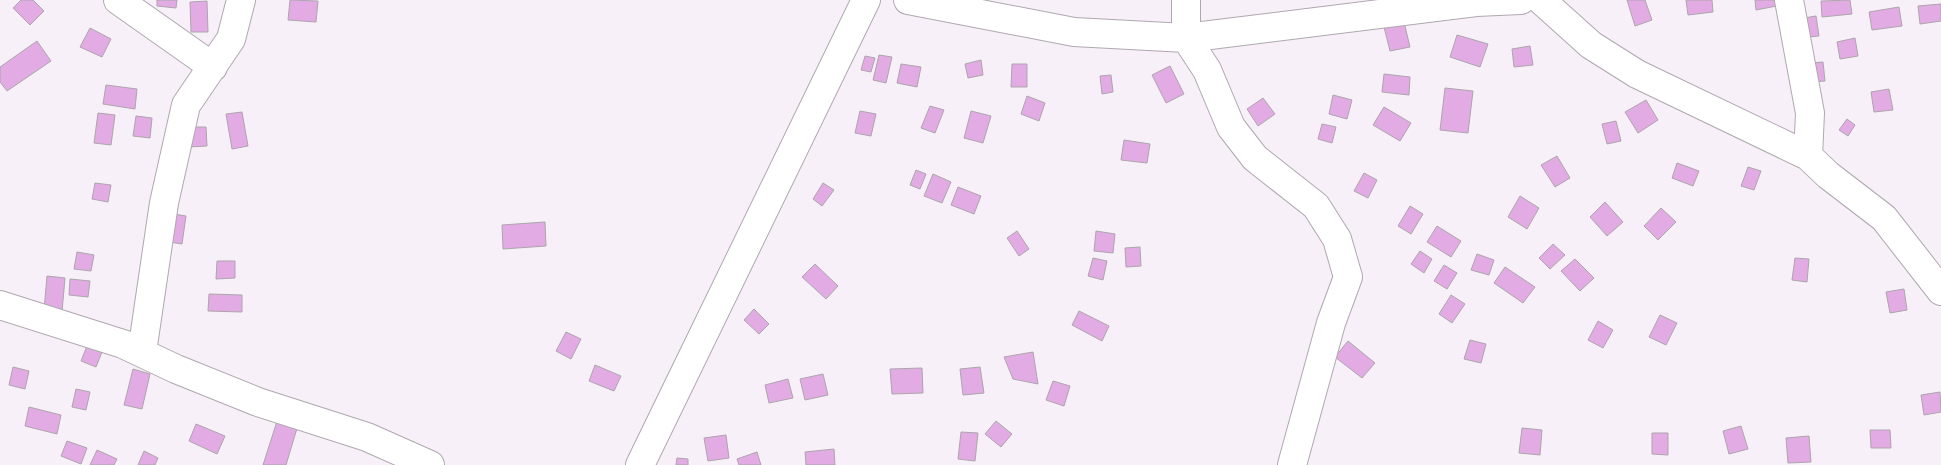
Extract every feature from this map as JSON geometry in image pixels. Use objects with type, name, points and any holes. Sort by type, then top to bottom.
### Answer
[{"type":"street","points":[[118,0],[213,67]]},
{"type":"street","points":[[142,352],[164,203],[186,105],[231,40],[241,0]]},
{"type":"street","points":[[640,465],[866,0]]},
{"type":"street","points":[[908,0],[1074,32],[1186,38],[1476,2],[1521,0]]},
{"type":"street","points":[[1186,0],[1186,38],[1207,70],[1231,127],[1255,158],[1316,206],[1337,239],[1348,277],[1331,323],[1292,465]]},
{"type":"street","points":[[1541,0],[1591,45],[1637,74],[1808,156],[1828,175],[1884,218],[1941,292]]},
{"type":"street","points":[[1789,0],[1810,113],[1808,156]]},
{"type":"street","points":[[0,305],[123,344],[176,370],[258,402],[367,438],[430,465]]},
{"type":"building","points":[[21,0],[33,0],[44,11],[30,25],[13,8]]},
{"type":"building","points":[[157,0],[177,0],[176,8],[157,6]]},
{"type":"building","points":[[290,0],[318,1],[316,22],[288,20]]},
{"type":"building","points":[[1627,0],[1645,0],[1652,20],[1635,26]]},
{"type":"building","points":[[1686,0],[1712,0],[1713,12],[1688,15]]},
{"type":"building","points":[[1755,0],[1786,0],[1787,4],[1756,10]]},
{"type":"building","points":[[1850,0],[1852,14],[1822,17],[1821,1]]},
{"type":"building","points":[[207,1],[208,32],[191,32],[190,2]]},
{"type":"building","points":[[1941,4],[1941,21],[1920,24],[1918,6]]},
{"type":"building","points":[[1899,7],[1902,26],[1872,30],[1869,12]]},
{"type":"building","points":[[1816,16],[1819,36],[1807,37],[1804,18]]},
{"type":"building","points":[[1404,22],[1410,47],[1390,51],[1384,27]]},
{"type":"building","points":[[90,28],[111,39],[102,57],[80,47]]},
{"type":"building","points":[[1457,35],[1488,44],[1480,67],[1450,57]]},
{"type":"building","points":[[1855,38],[1858,56],[1840,59],[1837,42]]},
{"type":"building","points":[[37,41],[51,61],[7,91],[0,82],[0,67]]},
{"type":"building","points":[[1530,46],[1533,65],[1514,67],[1512,49]]},
{"type":"building","points":[[879,55],[892,57],[886,83],[873,80]]},
{"type":"building","points":[[865,56],[875,58],[871,72],[861,70]]},
{"type":"building","points":[[981,60],[983,75],[968,78],[965,64]]},
{"type":"building","points":[[1823,62],[1825,81],[1812,82],[1810,63]]},
{"type":"building","points":[[901,64],[921,67],[917,87],[897,83]]},
{"type":"building","points":[[1012,64],[1027,64],[1027,87],[1011,87]]},
{"type":"building","points":[[1170,66],[1184,94],[1166,103],[1152,75]]},
{"type":"building","points":[[1384,74],[1410,77],[1409,95],[1382,92]]},
{"type":"building","points":[[1111,75],[1113,92],[1102,94],[1100,76]]},
{"type":"building","points":[[106,85],[137,89],[135,109],[103,104]]},
{"type":"building","points":[[1445,88],[1473,91],[1468,133],[1440,130]]},
{"type":"building","points":[[1889,89],[1893,110],[1874,112],[1871,92]]},
{"type":"building","points":[[1333,95],[1352,100],[1347,119],[1329,114]]},
{"type":"building","points":[[1027,96],[1045,103],[1039,121],[1021,114]]},
{"type":"building","points":[[1263,98],[1275,114],[1258,126],[1247,109]]},
{"type":"building","points":[[1646,100],[1658,120],[1638,133],[1625,112]]},
{"type":"building","points":[[930,106],[944,110],[935,133],[921,128]]},
{"type":"building","points":[[1384,107],[1411,123],[1400,141],[1373,125]]},
{"type":"building","points":[[860,111],[876,114],[871,136],[855,133]]},
{"type":"building","points":[[971,111],[991,116],[983,143],[964,138]]},
{"type":"building","points":[[242,112],[248,146],[232,149],[226,114]]},
{"type":"building","points":[[98,113],[115,115],[111,145],[94,143]]},
{"type":"building","points":[[136,116],[152,118],[150,138],[133,136]]},
{"type":"building","points":[[1847,119],[1855,125],[1848,136],[1839,130]]},
{"type":"building","points":[[1616,121],[1621,141],[1607,144],[1602,124]]},
{"type":"building","points":[[1322,124],[1336,127],[1332,143],[1318,139]]},
{"type":"building","points":[[188,127],[206,127],[207,146],[188,147]]},
{"type":"building","points":[[1124,140],[1150,144],[1147,163],[1121,160]]},
{"type":"building","points":[[1557,156],[1570,178],[1555,187],[1541,165]]},
{"type":"building","points":[[1677,163],[1699,171],[1693,186],[1672,178]]},
{"type":"building","points":[[1748,167],[1761,171],[1754,190],[1741,186]]},
{"type":"building","points":[[916,170],[926,174],[920,189],[910,185]]},
{"type":"building","points":[[1364,173],[1377,180],[1368,198],[1354,191]]},
{"type":"building","points":[[933,174],[951,182],[942,203],[924,196]]},
{"type":"building","points":[[95,183],[111,185],[108,202],[92,199]]},
{"type":"building","points":[[823,183],[834,190],[822,206],[813,199]]},
{"type":"building","points":[[958,187],[981,196],[974,214],[951,205]]},
{"type":"building","points":[[1520,196],[1539,208],[1527,229],[1508,217]]},
{"type":"building","points":[[1605,202],[1623,222],[1607,236],[1590,217]]},
{"type":"building","points":[[1410,206],[1423,214],[1411,234],[1398,226]]},
{"type":"building","points":[[1661,208],[1676,222],[1658,240],[1644,226]]},
{"type":"building","points":[[168,213],[186,216],[182,244],[163,241]]},
{"type":"building","points":[[545,222],[546,246],[503,249],[502,225]]},
{"type":"building","points":[[1437,226],[1461,241],[1451,257],[1427,242]]},
{"type":"building","points":[[1017,231],[1029,249],[1019,256],[1007,238]]},
{"type":"building","points":[[1096,231],[1115,234],[1113,253],[1094,251]]},
{"type":"building","points":[[1553,244],[1565,255],[1550,269],[1539,258]]},
{"type":"building","points":[[1140,247],[1141,266],[1126,267],[1125,248]]},
{"type":"building","points":[[1420,251],[1432,259],[1424,273],[1411,264]]},
{"type":"building","points":[[77,252],[94,255],[91,271],[74,269]]},
{"type":"building","points":[[1477,254],[1494,260],[1489,275],[1471,270]]},
{"type":"building","points":[[1093,258],[1107,261],[1103,280],[1088,276]]},
{"type":"building","points":[[1795,258],[1809,259],[1807,282],[1792,280]]},
{"type":"building","points":[[1575,259],[1594,278],[1580,291],[1561,271]]},
{"type":"building","points":[[217,261],[235,261],[235,278],[216,279]]},
{"type":"building","points":[[815,264],[838,286],[826,299],[802,277]]},
{"type":"building","points":[[1444,265],[1457,273],[1447,289],[1434,281]]},
{"type":"building","points":[[1505,267],[1535,287],[1523,303],[1494,283]]},
{"type":"building","points":[[47,276],[65,278],[62,312],[44,310]]},
{"type":"building","points":[[70,279],[90,281],[88,297],[69,295]]},
{"type":"building","points":[[1904,289],[1907,310],[1890,313],[1886,292]]},
{"type":"building","points":[[209,294],[242,295],[242,312],[208,311]]},
{"type":"building","points":[[1451,295],[1465,304],[1452,323],[1439,314]]},
{"type":"building","points":[[754,309],[769,324],[759,334],[744,320]]},
{"type":"building","points":[[1079,311],[1109,326],[1102,341],[1072,325]]},
{"type":"building","points":[[1660,315],[1677,323],[1666,345],[1649,337]]},
{"type":"building","points":[[1598,321],[1613,330],[1603,348],[1588,340]]},
{"type":"building","points":[[566,332],[581,339],[571,359],[556,351]]},
{"type":"building","points":[[1470,340],[1486,344],[1481,363],[1464,359]]},
{"type":"building","points":[[1348,341],[1375,363],[1362,378],[1335,357]]},
{"type":"building","points":[[87,346],[102,352],[96,367],[81,361]]},
{"type":"building","points":[[1033,352],[1038,384],[1013,379],[1004,357]]},
{"type":"building","points":[[595,365],[621,376],[614,391],[589,381]]},
{"type":"building","points":[[13,367],[29,371],[25,389],[9,385]]},
{"type":"building","points":[[980,367],[984,393],[963,395],[960,369]]},
{"type":"building","points":[[922,368],[923,393],[892,394],[890,369]]},
{"type":"building","points":[[133,369],[150,374],[142,409],[124,405]]},
{"type":"building","points":[[823,374],[828,395],[805,400],[800,379]]},
{"type":"building","points":[[788,379],[793,398],[769,403],[765,385]]},
{"type":"building","points":[[1053,381],[1070,386],[1064,406],[1046,400]]},
{"type":"building","points":[[76,389],[90,392],[86,410],[72,407]]},
{"type":"building","points":[[1940,392],[1941,412],[1924,415],[1921,395]]},
{"type":"building","points":[[29,407],[61,415],[57,434],[25,426]]},
{"type":"building","points":[[278,418],[298,425],[286,465],[263,465]]},
{"type":"building","points":[[996,421],[1012,434],[1001,447],[985,434]]},
{"type":"building","points":[[196,424],[225,436],[217,454],[189,441]]},
{"type":"building","points":[[1741,426],[1748,449],[1729,454],[1723,431]]},
{"type":"building","points":[[1522,428],[1542,430],[1540,455],[1519,453]]},
{"type":"building","points":[[1870,430],[1890,430],[1891,448],[1871,448]]},
{"type":"building","points":[[961,432],[978,433],[975,461],[958,459]]},
{"type":"building","points":[[1652,433],[1668,433],[1668,455],[1652,454]]},
{"type":"building","points":[[726,435],[729,458],[708,461],[704,438]]},
{"type":"building","points":[[1809,436],[1811,462],[1788,463],[1786,438]]},
{"type":"building","points":[[67,441],[87,448],[81,464],[61,456]]},
{"type":"building","points":[[834,449],[835,465],[806,465],[805,452]]},
{"type":"building","points":[[97,450],[117,459],[114,465],[90,465]]},
{"type":"building","points":[[144,451],[158,458],[155,465],[138,465]]},
{"type":"building","points":[[757,452],[761,465],[739,465],[737,459]]},
{"type":"building","points":[[677,458],[688,459],[688,465],[676,465]]}]
